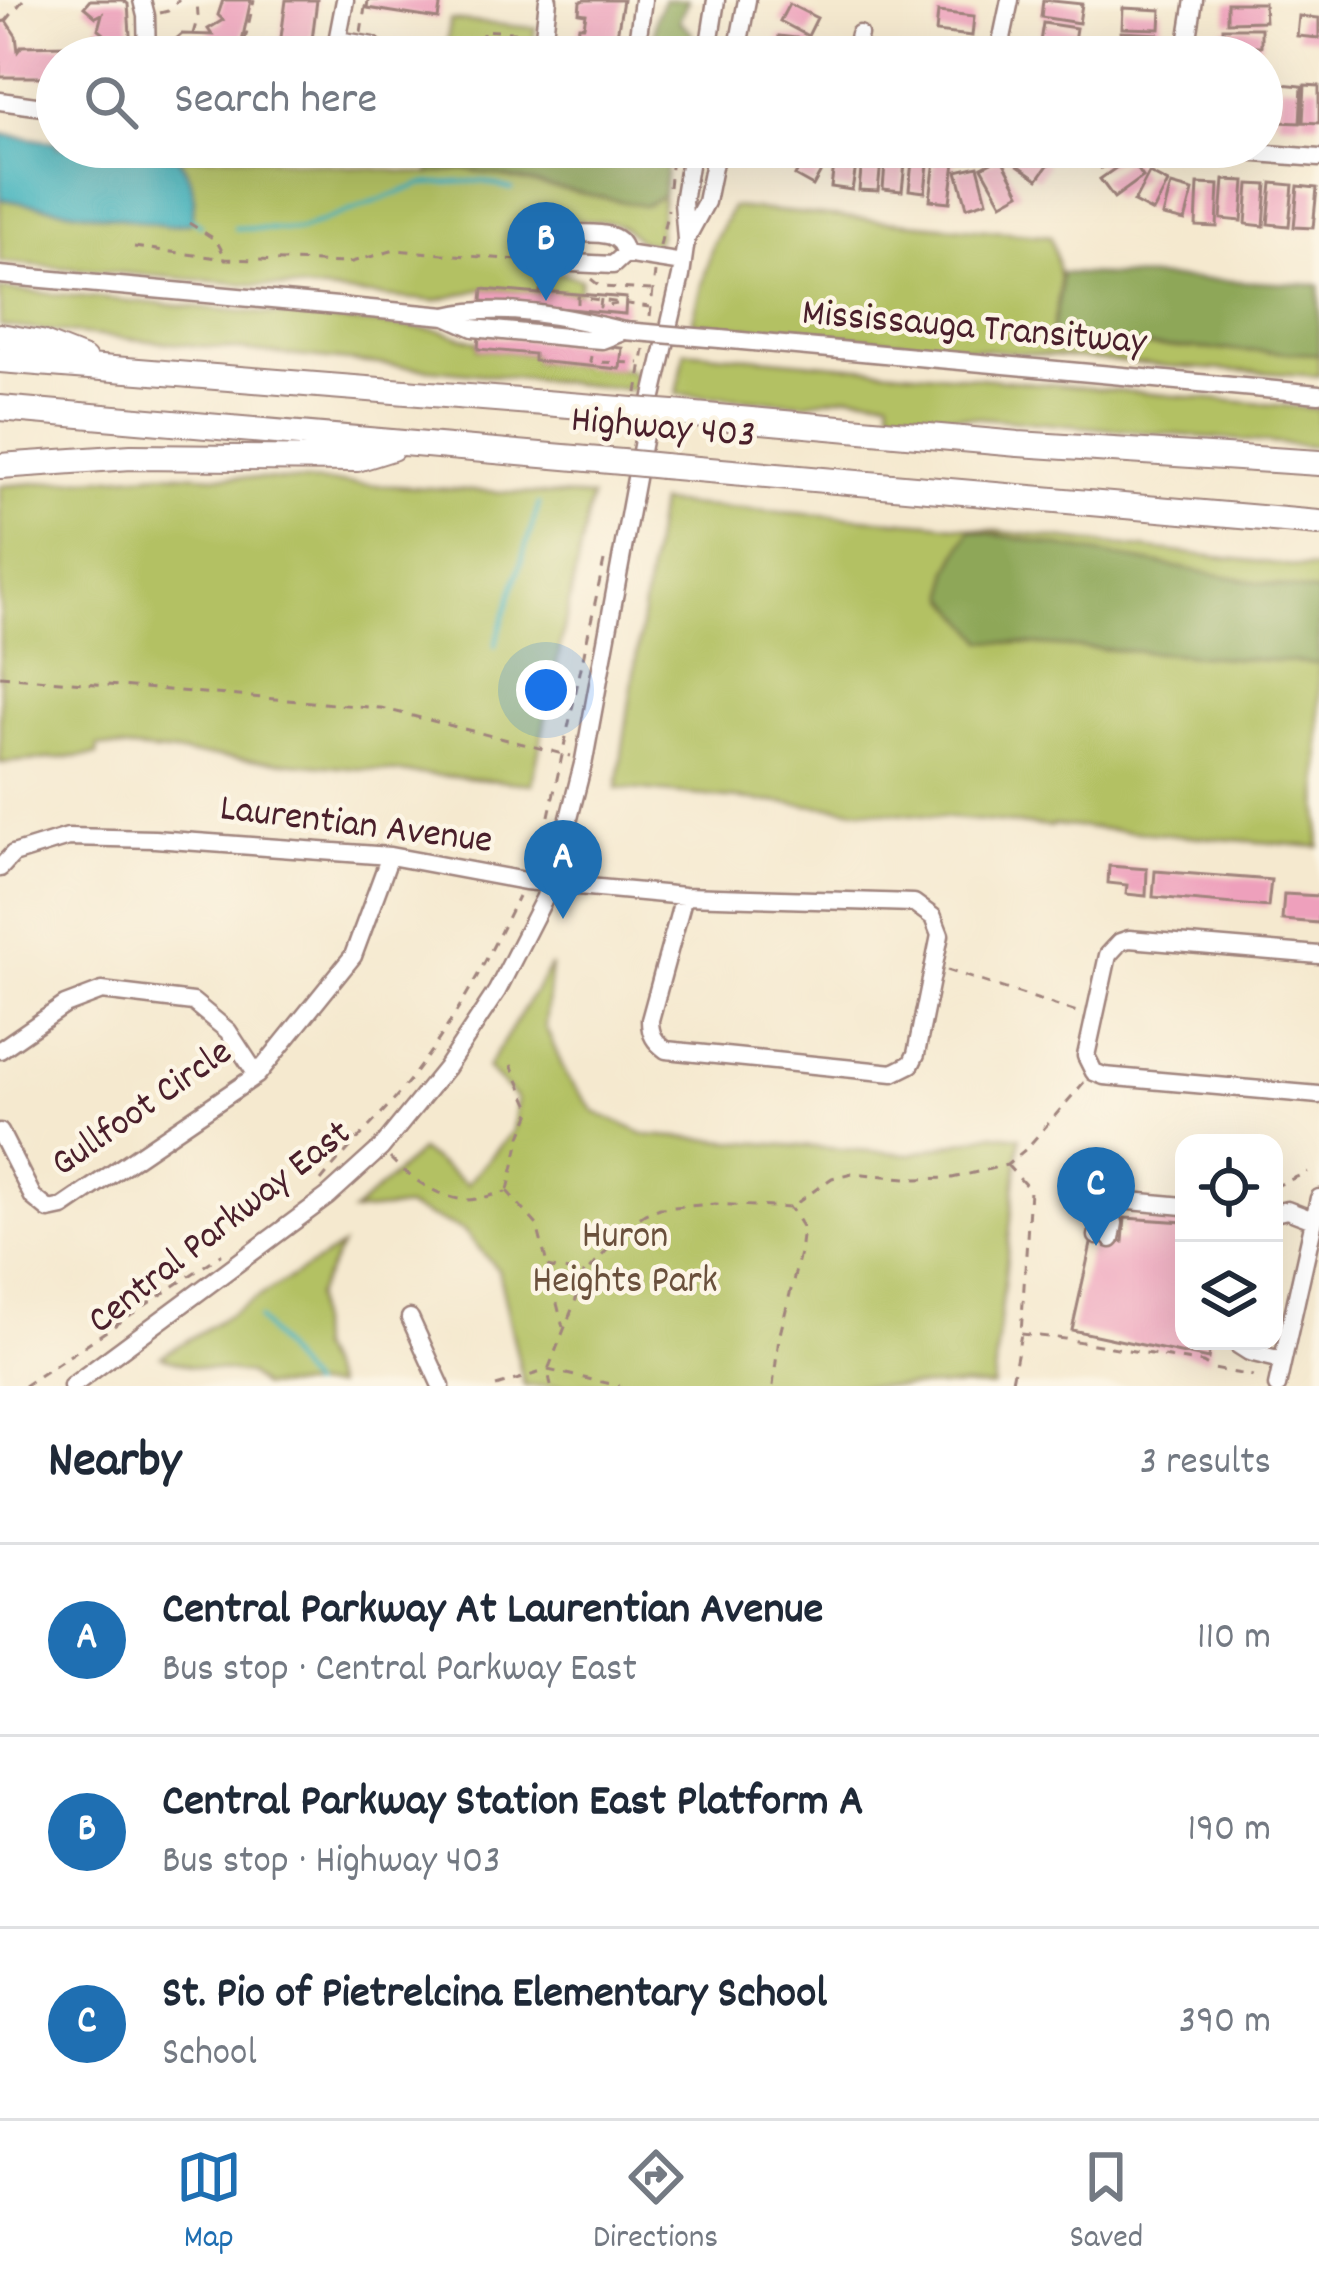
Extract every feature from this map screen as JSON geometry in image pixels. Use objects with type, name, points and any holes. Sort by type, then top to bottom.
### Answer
[{"type":"highway","points":[[0,336],[41,343],[109,370]]},
{"type":"highway","name":"Highway 403","points":[[0,360],[634,405],[674,413],[1018,444],[1319,463]]},
{"type":"highway","name":"Highway 403","points":[[0,408],[1319,524]]},
{"type":"highway","points":[[0,466],[130,457],[357,459],[408,444]]},
{"type":"street","points":[[338,36],[345,0]]},
{"type":"street","points":[[544,34],[548,0]]},
{"type":"street","points":[[638,36],[643,0]]},
{"type":"street","points":[[710,36],[716,0]]},
{"type":"street","points":[[740,36],[747,0]]},
{"type":"street","points":[[1002,36],[1010,0]]},
{"type":"street","points":[[1188,36],[1194,0]]},
{"type":"street","points":[[0,101],[36,106]]},
{"type":"street","points":[[1283,155],[1319,158]]},
{"type":"street","name":"Central Parkway East","points":[[71,1386],[328,1196],[381,1148],[446,1068],[497,991],[550,883],[584,760],[640,459],[683,262],[689,168]]},
{"type":"street","name":"Central Parkway East","points":[[686,240],[706,202],[713,168]]},
{"type":"street","points":[[573,233],[612,236],[620,240],[625,254],[614,265],[572,263],[563,242],[573,233]]},
{"type":"street","points":[[625,254],[683,262]]},
{"type":"street","name":"Mississauga Transitway","points":[[0,275],[446,316],[495,311],[577,320],[624,332],[1319,394]]},
{"type":"street","name":"Laurentian Avenue","points":[[0,868],[13,854],[68,837],[154,838],[390,856],[550,883],[684,896],[914,903],[925,908],[940,935],[911,1064],[893,1072],[666,1050],[656,1043],[650,1021],[684,896]]},
{"type":"street","name":"Gullfoot Circle","points":[[0,1132],[33,1197],[50,1210],[63,1208],[257,1075],[353,956],[390,856]]},
{"type":"street","points":[[1319,955],[1120,942],[1108,955],[1086,1057],[1094,1072],[1105,1076],[1319,1095]]},
{"type":"street","points":[[0,1050],[64,1005],[102,991],[193,1002],[228,1031],[257,1075]]},
{"type":"street","points":[[1276,1386],[1319,1198]]},
{"type":"street","points":[[1104,1237],[1108,1199],[1175,1205]]},
{"type":"street","points":[[1283,1211],[1313,1220]]},
{"type":"street","points":[[410,1318],[441,1386]]},
{"type":"street","points":[[1246,1350],[1282,1360]]},
{"type":"path","points":[[5,21],[23,0]]},
{"type":"path","points":[[144,8],[169,11],[179,0]]},
{"type":"path","points":[[246,36],[254,0]]},
{"type":"path","points":[[193,34],[199,1]]},
{"type":"path","points":[[483,36],[483,30],[544,34]]},
{"type":"path","points":[[189,223],[216,240],[226,260]]},
{"type":"path","points":[[134,247],[226,260],[348,263],[395,250],[542,262],[563,251]]},
{"type":"path","points":[[648,326],[656,265]]},
{"type":"path","points":[[619,304],[651,307]]},
{"type":"path","points":[[634,405],[645,345]]},
{"type":"path","points":[[591,352],[642,364]]},
{"type":"path","points":[[590,362],[615,361]]},
{"type":"path","points":[[531,868],[544,839],[606,553]]},
{"type":"path","points":[[0,676],[381,708],[584,760]]},
{"type":"path","points":[[317,1186],[397,1096],[450,1024],[518,896]]},
{"type":"path","points":[[933,966],[1094,1016]]},
{"type":"path","points":[[507,1191],[532,1110],[511,1064]]},
{"type":"path","points":[[551,1386],[548,1370],[586,1274],[630,1224],[660,1208],[715,1204],[790,1208],[832,1178],[852,1173],[952,1178],[1006,1165],[1094,1072]]},
{"type":"path","points":[[381,1148],[401,1170],[444,1194],[469,1200],[507,1191]]},
{"type":"path","points":[[1006,1165],[1030,1190],[1021,1334],[1011,1386]]},
{"type":"path","points":[[1283,1183],[1308,1172]]},
{"type":"path","points":[[507,1191],[537,1225],[563,1329]]},
{"type":"path","points":[[773,1386],[803,1228],[790,1208]]},
{"type":"path","points":[[24,1386],[235,1246]]},
{"type":"path","points":[[546,1266],[586,1274]]},
{"type":"path","points":[[1021,1334],[1203,1363],[1213,1370],[1253,1376]]},
{"type":"path","points":[[496,1386],[548,1370],[620,1386]]},
{"type":"green space","points":[[664,0],[688,0],[679,21],[691,36],[654,36]]},
{"type":"green space","points":[[450,20],[535,28],[534,36],[448,36]]},
{"type":"green space","points":[[184,168],[366,168],[429,174],[466,169],[644,206],[663,195],[654,243],[635,238],[612,222],[567,222],[556,229],[550,255],[543,256],[541,275],[561,273],[581,279],[579,294],[483,289],[435,301],[0,262],[0,199],[168,226],[189,223],[193,207]]},
{"type":"green space","points":[[430,168],[666,168],[663,195],[644,206],[466,169],[429,174]]},
{"type":"green space","points":[[732,207],[1050,236],[1060,283],[1052,330],[1060,339],[1319,354],[1319,376],[692,323],[713,244]]},
{"type":"green space","points":[[1061,273],[1319,285],[1319,354],[1060,340],[1052,331]]},
{"type":"green space","points":[[0,289],[438,330],[478,342],[478,349],[534,354],[534,361],[628,369],[638,377],[637,390],[0,326]]},
{"type":"green space","points":[[685,351],[1319,409],[1319,447],[891,410],[889,398],[849,395],[805,403],[677,394]]},
{"type":"green space","points":[[162,473],[591,497],[532,784],[98,746],[97,755],[0,763],[0,486]]},
{"type":"green space","points":[[659,503],[930,523],[1319,569],[1319,847],[617,788]]},
{"type":"green space","points":[[970,530],[1319,593],[1319,664],[984,641],[948,598],[949,570]]},
{"type":"green space","name":"Huron Heights Park","points":[[551,965],[545,1026],[567,1077],[595,1112],[647,1135],[911,1154],[994,1134],[1020,1137],[993,1386],[524,1386],[498,1270],[463,1230],[406,1207],[353,1212],[420,1151],[467,1184],[513,1131],[517,1099],[487,1068]]},
{"type":"green space","points":[[341,1247],[315,1296],[317,1349],[335,1386],[262,1386],[248,1374],[189,1366],[161,1356]]},
{"type":"water","points":[[0,134],[36,139],[36,168],[184,168],[194,206],[189,223],[168,226],[0,199]]},
{"type":"building","points":[[90,0],[123,0],[128,4],[130,36],[98,36],[103,33],[98,29],[102,14],[96,17],[84,7]]},
{"type":"building","points":[[223,0],[251,0],[243,36],[180,36],[212,35],[208,29],[223,20],[218,15]]},
{"type":"building","points":[[286,0],[317,0],[312,36],[281,36]]},
{"type":"building","points":[[368,0],[441,0],[438,19],[367,8]]},
{"type":"building","points":[[623,0],[617,35],[623,36],[577,36],[586,14],[579,13],[580,2]]},
{"type":"building","points":[[1043,0],[1082,4],[1079,23],[1041,17]]},
{"type":"building","points":[[1227,3],[1264,3],[1265,21],[1227,22]]},
{"type":"building","points":[[789,4],[817,18],[808,36],[780,21]]},
{"type":"building","points":[[1123,8],[1161,10],[1160,29],[1122,28]]},
{"type":"building","points":[[938,12],[974,16],[972,36],[936,32]]},
{"type":"building","points":[[1299,16],[1319,18],[1319,38],[1297,36]]},
{"type":"building","points":[[6,21],[16,36],[18,51],[22,46],[36,46],[36,77],[0,77],[0,22]]},
{"type":"building","points":[[1043,23],[1076,28],[1075,36],[1041,36]]},
{"type":"building","points":[[1223,28],[1261,28],[1261,36],[1223,36]]},
{"type":"building","points":[[1121,32],[1158,34],[1158,36],[1121,36]]},
{"type":"building","points":[[1283,84],[1302,86],[1300,123],[1283,122]]},
{"type":"building","points":[[1305,85],[1319,86],[1319,123],[1303,122]]},
{"type":"building","points":[[799,168],[823,168],[813,186],[795,176]]},
{"type":"building","points":[[834,168],[856,168],[852,190],[831,187]]},
{"type":"building","points":[[861,168],[880,168],[878,191],[859,190]]},
{"type":"building","points":[[885,168],[904,168],[902,191],[883,189]]},
{"type":"building","points":[[911,168],[928,168],[925,192],[909,190]]},
{"type":"building","points":[[934,168],[954,168],[950,202],[930,200]]},
{"type":"building","points":[[979,168],[987,201],[967,207],[957,171]]},
{"type":"building","points":[[983,168],[1007,168],[1020,193],[1002,203]]},
{"type":"building","points":[[1022,168],[1046,168],[1038,179]]},
{"type":"building","points":[[1116,168],[1137,168],[1143,177],[1114,198],[1100,179]]},
{"type":"building","points":[[1149,173],[1168,183],[1153,212],[1134,202]]},
{"type":"building","points":[[1224,180],[1245,181],[1242,221],[1221,219]]},
{"type":"building","points":[[1272,183],[1293,185],[1289,226],[1268,224]]},
{"type":"building","points":[[1198,184],[1219,185],[1217,227],[1196,226]]},
{"type":"building","points":[[1249,184],[1267,185],[1264,226],[1246,224]]},
{"type":"building","points":[[1171,185],[1193,191],[1185,221],[1163,216]]},
{"type":"building","points":[[1298,186],[1317,188],[1313,228],[1294,227]]},
{"type":"building","points":[[483,289],[626,298],[625,314],[482,301]]},
{"type":"building","points":[[479,336],[622,348],[620,369],[534,361],[534,354],[478,349]]},
{"type":"building","points":[[1109,866],[1147,869],[1146,896],[1126,894],[1127,885],[1108,883]]},
{"type":"building","points":[[1155,871],[1271,880],[1268,907],[1153,897]]},
{"type":"building","points":[[1284,894],[1319,896],[1319,923],[1282,920]]},
{"type":"building","points":[[1125,1218],[1175,1221],[1175,1350],[1210,1350],[1208,1359],[1072,1330],[1093,1235],[1123,1242]]},
{"type":"waterway","points":[[235,228],[299,230],[422,184],[481,181],[511,189]]},
{"type":"waterway","points":[[189,217],[201,225]]},
{"type":"waterway","points":[[495,646],[539,504]]},
{"type":"waterway","points":[[259,1319],[309,1386]]},
{"type":"place","name":"Central Parkway Station East Platform A","points":[[546,301]]},
{"type":"place","name":"Central Parkway At Laurentian Avenue","points":[[563,919]]},
{"type":"place","name":"St. Pio of Pietrelcina Elementary School","points":[[1096,1246]]}]
